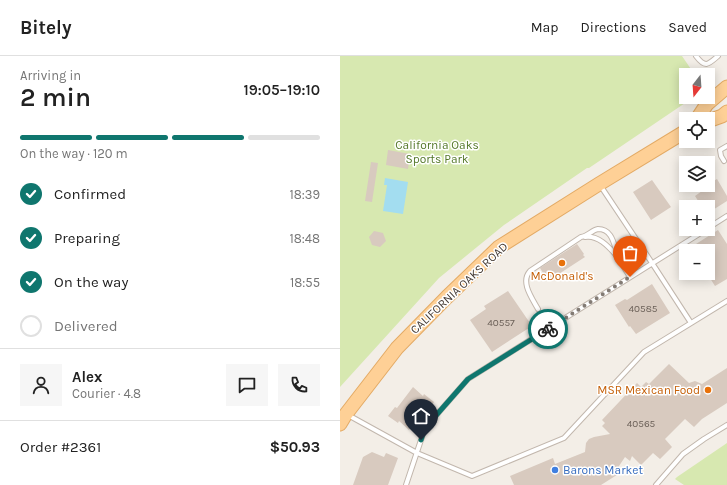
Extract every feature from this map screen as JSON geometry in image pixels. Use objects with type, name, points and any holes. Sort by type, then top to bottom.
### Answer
[{"type":"main road","points":[[702,112],[707,104],[727,87]]},
{"type":"main road","points":[[715,118],[727,112]]},
{"type":"main road","name":"CALIFORNIA OAKS ROAD","points":[[343,419],[397,348],[499,247],[598,184],[679,135]]},
{"type":"lane","points":[[696,56],[705,64],[710,64],[718,56]]},
{"type":"lane","points":[[724,161],[720,150],[727,146]]},
{"type":"lane","points":[[598,184],[691,323]]},
{"type":"lane","points":[[715,224],[727,216]]},
{"type":"lane","points":[[584,237],[597,229],[608,233],[614,241],[618,256],[630,277]]},
{"type":"lane","points":[[538,309],[527,287],[526,278],[528,273],[581,237],[590,236],[595,238],[618,256]]},
{"type":"lane","points":[[406,485],[425,428],[468,379],[696,236]]},
{"type":"lane","points":[[343,419],[472,476],[564,438],[644,352],[727,302]]},
{"type":"lane","points":[[656,485],[682,454],[727,425]]},
{"type":"green space","name":"California Oaks Sports Park","points":[[340,56],[682,56],[690,68],[679,68],[679,104],[684,104],[504,225],[439,278],[340,387]]},
{"type":"green space","points":[[727,443],[727,485],[684,485],[675,479],[677,477]]},
{"type":"water","points":[[385,178],[408,182],[403,214],[383,211],[387,185],[384,185]]},
{"type":"building","points":[[388,150],[410,154],[408,169],[386,165]]},
{"type":"building","points":[[371,162],[378,163],[372,202],[365,201]]},
{"type":"building","points":[[717,179],[727,196],[727,201],[715,209],[715,200],[698,200],[695,196],[701,192],[715,192],[715,180]]},
{"type":"building","points":[[652,180],[671,207],[651,220],[633,192]]},
{"type":"building","points":[[718,230],[727,244],[727,279],[715,286],[711,280],[715,280],[715,244],[696,244],[709,236],[715,236],[715,232]]},
{"type":"building","points":[[374,231],[383,233],[386,241],[380,247],[372,245],[369,237]]},
{"type":"building","name":"McDonald's","points":[[577,244],[585,257],[548,281],[540,268]]},
{"type":"building","points":[[652,284],[670,313],[636,334],[630,326],[629,327],[615,305],[625,299],[627,300]]},
{"type":"building","points":[[508,291],[532,326],[492,352],[470,320],[486,309],[484,306]]},
{"type":"building","points":[[669,364],[689,383],[695,381],[702,384],[727,368],[727,403],[702,419],[694,427],[685,419],[665,439],[672,447],[660,459],[653,453],[641,465],[632,456],[630,461],[625,457],[617,469],[620,473],[601,485],[514,485],[510,476],[553,458],[555,464],[585,452],[586,443],[589,439],[610,434],[602,426],[605,423],[602,420],[637,383],[641,387],[646,382],[649,384]]},
{"type":"building","points":[[413,387],[423,396],[424,394],[434,402],[426,412],[424,410],[409,430],[399,421],[398,423],[388,416],[395,407],[397,408]]},
{"type":"building","points":[[372,452],[384,457],[386,453],[398,458],[388,485],[353,485],[363,457]]},
{"type":"way so far","points":[[548,329],[630,277]]},
{"type":"place","name":"McDonald's","points":[[562,263]]},
{"type":"place","name":"MSR Mexican Food","points":[[708,390]]},
{"type":"place","name":"Barons Market","points":[[555,470]]},
{"type":"route","points":[[421,440],[425,428],[468,379],[548,329]]}]
